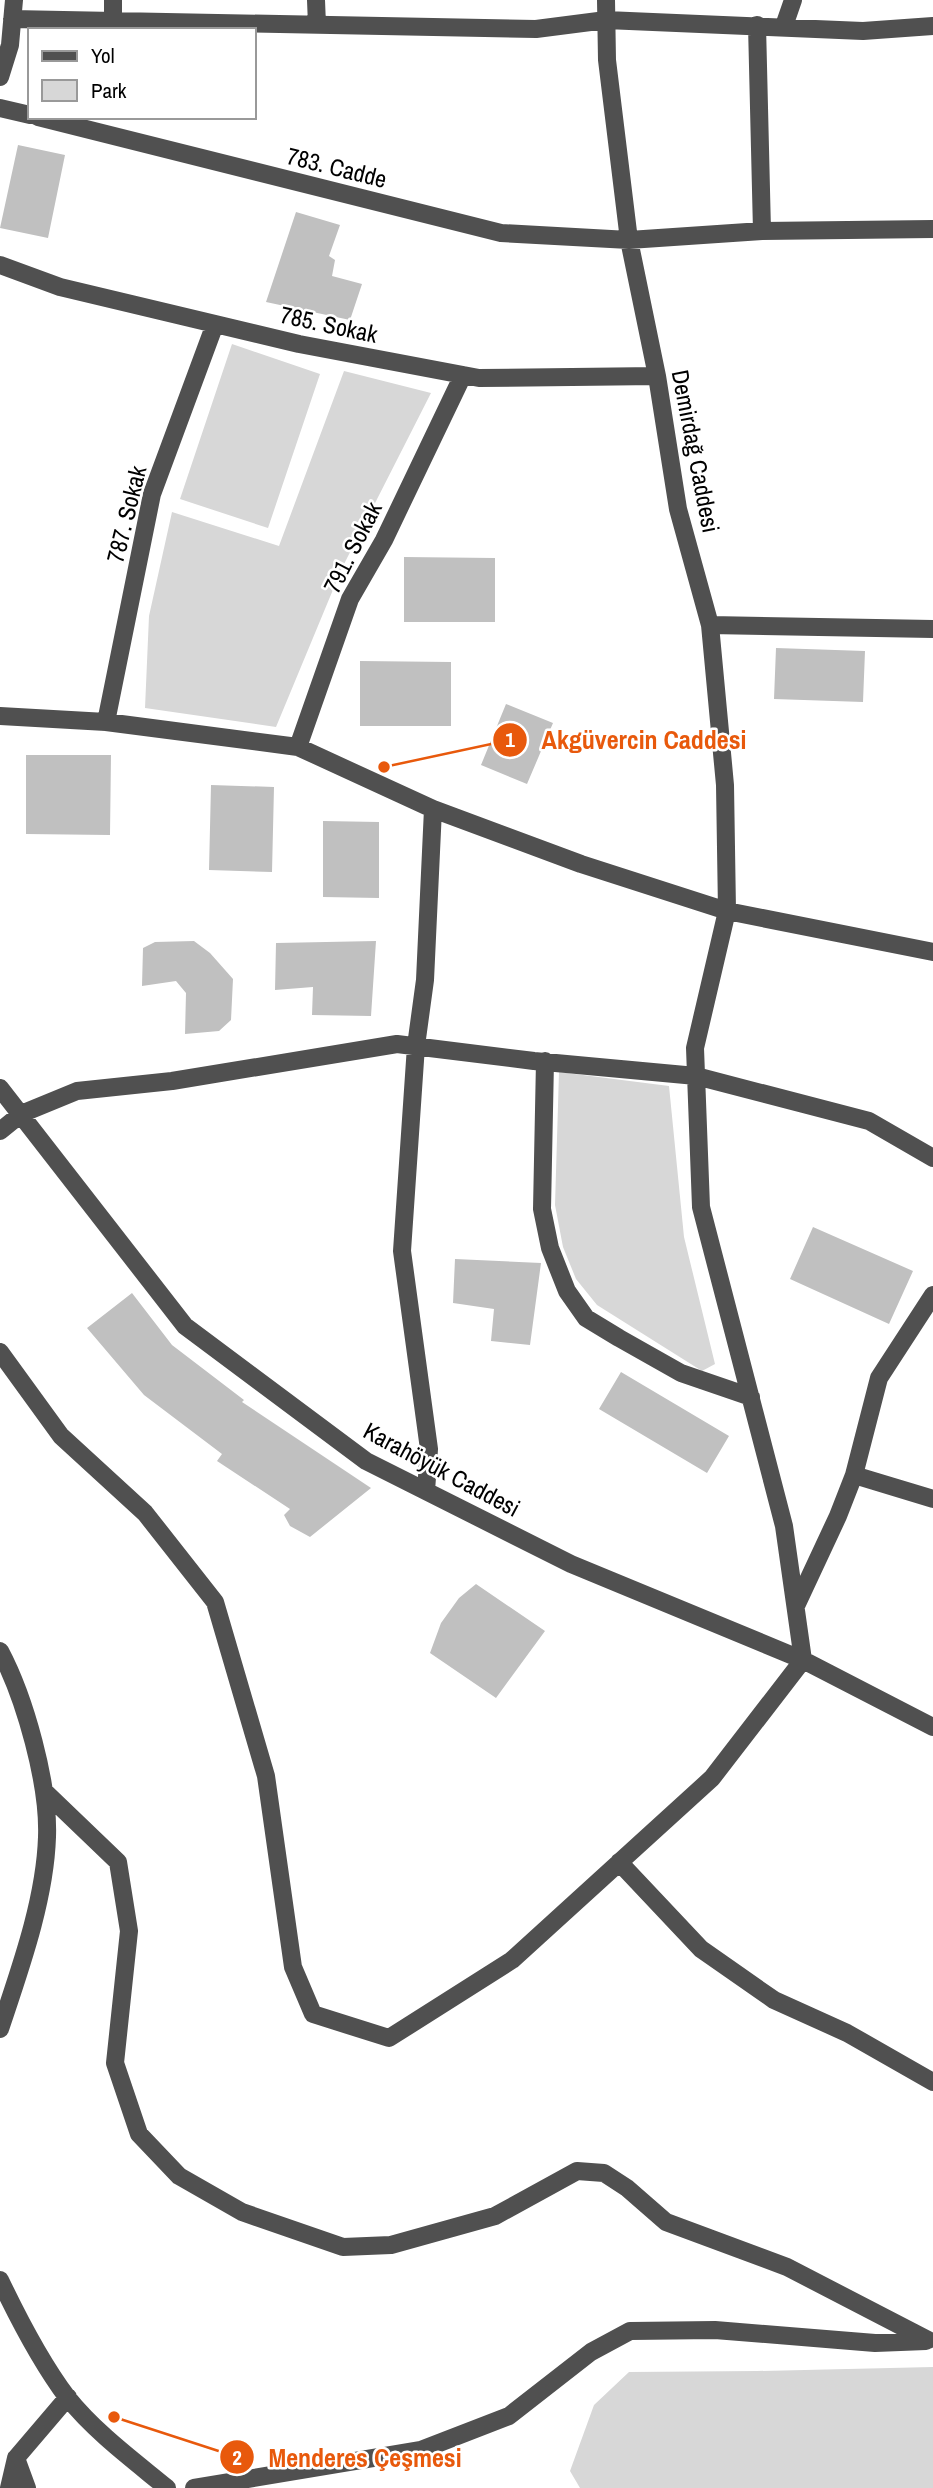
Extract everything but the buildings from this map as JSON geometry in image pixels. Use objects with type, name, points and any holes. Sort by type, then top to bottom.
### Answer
[{"type":"street","points":[[0,77],[10,45],[13,0]]},
{"type":"street","points":[[113,0],[113,21]]},
{"type":"street","points":[[316,0],[317,25]]},
{"type":"street","name":"Demirdağ Caddesi","points":[[606,0],[607,61],[629,240],[657,376],[678,509],[710,625],[724,785],[727,911],[695,1048],[701,1207],[784,1526],[803,1660]]},
{"type":"street","points":[[785,26],[793,0]]},
{"type":"street","points":[[12,19],[536,29],[606,20],[863,31],[933,26]]},
{"type":"street","points":[[757,25],[762,231]]},
{"type":"street","points":[[0,108],[28,115]]},
{"type":"street","name":"783. Cadde","points":[[46,119],[501,233],[629,240],[762,231],[933,229]]},
{"type":"street","name":"785. Sokak","points":[[0,265],[60,287],[299,344],[479,378],[657,376]]},
{"type":"street","name":"787. Sokak","points":[[106,722],[152,494],[215,324]]},
{"type":"street","name":"791. Sokak","points":[[299,747],[350,599],[384,541],[463,375]]},
{"type":"street","points":[[710,625],[933,629]]},
{"type":"street","points":[[0,716],[106,722],[299,747],[433,809],[581,864],[727,911],[933,952]]},
{"type":"street","points":[[426,1491],[429,1449],[402,1251],[416,1046],[425,980],[433,809]]},
{"type":"street","points":[[0,1131],[21,1114],[76,1091],[172,1081],[397,1044],[545,1062],[696,1076],[869,1121],[933,1158]]},
{"type":"street","points":[[545,1062],[542,1209],[550,1248],[567,1291],[586,1318],[619,1338],[681,1373],[751,1397]]},
{"type":"street","name":"Karahöyük Caddesi","points":[[0,1088],[185,1326],[366,1461],[571,1564],[803,1660],[933,1727]]},
{"type":"street","points":[[796,1606],[838,1516],[853,1475],[879,1378],[933,1295]]},
{"type":"street","points":[[0,1352],[61,1436],[145,1513],[215,1602],[266,1776],[293,1967],[313,2014],[389,2038],[512,1960],[712,1778],[803,1660]]},
{"type":"street","points":[[853,1475],[933,1499]]},
{"type":"street","points":[[0,1651],[29,1727],[44,1791],[47,1836],[34,1917],[0,2029]]},
{"type":"street","points":[[44,1791],[118,1862],[129,1931],[115,2063],[139,2134],[180,2176],[242,2212],[343,2246],[391,2245],[495,2216],[576,2171],[604,2173],[627,2188],[666,2222],[787,2267],[930,2340]]},
{"type":"street","points":[[619,1862],[701,1948],[763,1993],[847,2033],[933,2082]]},
{"type":"street","points":[[0,2280],[18,2317],[68,2397],[119,2449],[167,2488]]},
{"type":"street","points":[[194,2488],[421,2450],[509,2416],[591,2352],[630,2332],[715,2330],[875,2343],[930,2340]]},
{"type":"street","points":[[9,2488],[16,2458],[68,2397]]},
{"type":"street","points":[[16,2458],[27,2488]]},
{"type":"green space","points":[[232,344],[320,374],[268,528],[180,499]]},
{"type":"green space","points":[[344,371],[431,393],[342,568],[276,727],[145,708],[149,616],[172,512],[279,546]]},
{"type":"green space","points":[[559,1072],[669,1086],[684,1237],[715,1364],[702,1371],[597,1305],[576,1279],[563,1247],[555,1205]]},
{"type":"green space","points":[[933,2367],[933,2488],[580,2488],[570,2471],[594,2405],[629,2372]]},
{"type":"place","name":"Akgüvercin Caddesi","points":[[384,767]]},
{"type":"place","name":"Menderes Çeşmesi","points":[[114,2417]]}]
